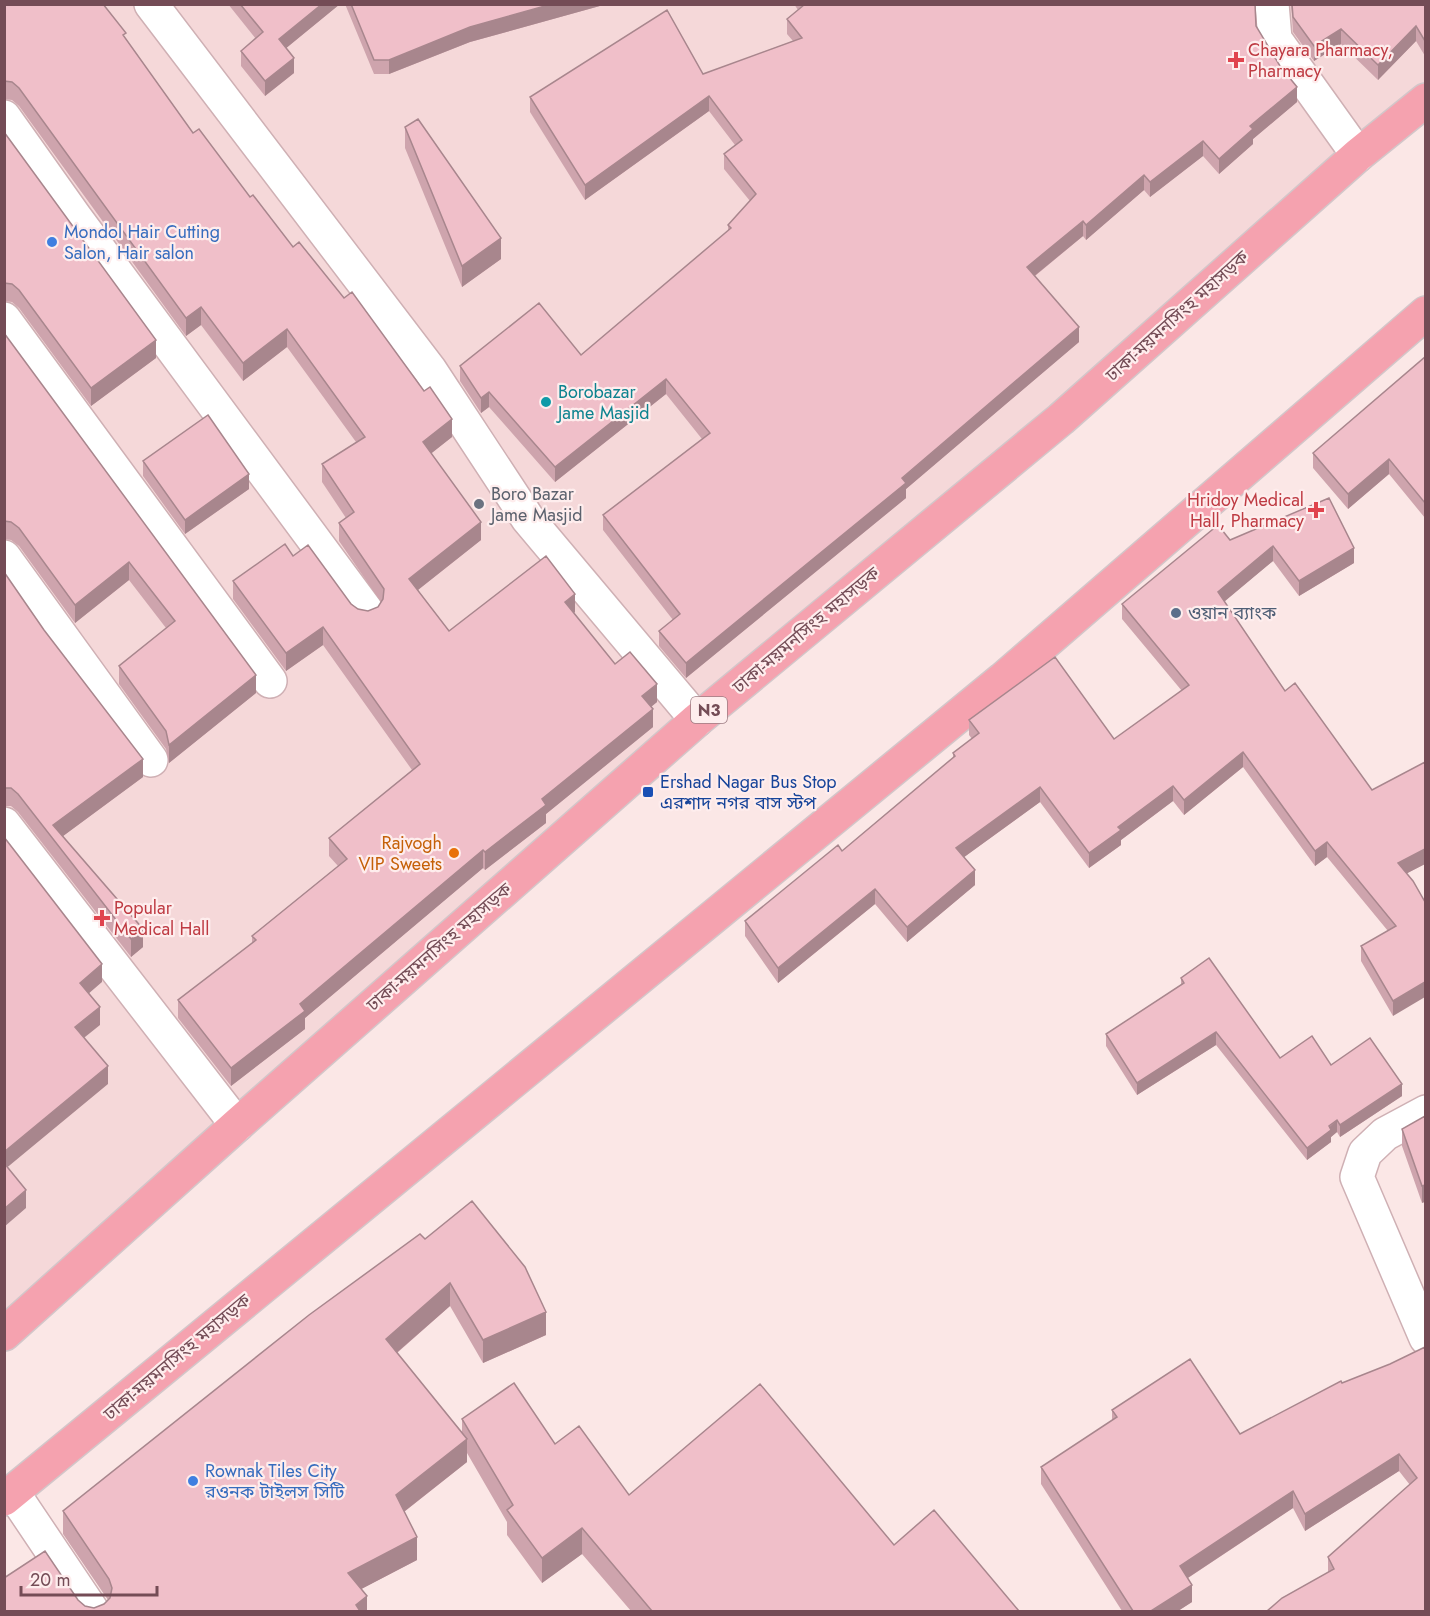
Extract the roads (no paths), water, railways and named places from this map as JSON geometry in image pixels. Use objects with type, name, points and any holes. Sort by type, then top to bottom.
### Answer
[{"type":"highway","name":"ঢাকা-ময়মনসিংহ মহাসড়ক","points":[[4,1334],[237,1125],[697,720],[1061,419],[1358,155],[1425,100]]},
{"type":"highway","name":"ঢাকা-ময়মনসিংহ মহাসড়ক","points":[[9,1496],[1003,679],[1425,313]]},
{"type":"street","points":[[151,4],[430,370],[528,519],[697,720]]},
{"type":"street","points":[[1272,4],[1275,39],[1358,155]]},
{"type":"street","points":[[4,117],[75,217],[366,610]]},
{"type":"street","points":[[4,319],[270,681]]},
{"type":"street","points":[[4,557],[151,760]]},
{"type":"street","points":[[4,824],[237,1125]]},
{"type":"street","points":[[1425,1112],[1378,1140],[1365,1153],[1357,1177],[1425,1338]]},
{"type":"street","points":[[9,1496],[93,1611]]},
{"type":"place","name":"Chayara Pharmacy, Pharmacy","points":[[1236,60]]},
{"type":"place","name":"Mondol Hair Cutting Salon, Hair salon","points":[[52,242]]},
{"type":"place","name":"Borobazar Jame Masjid","points":[[546,402]]},
{"type":"place","name":"Boro Bazar Jame Masjid","points":[[479,504]]},
{"type":"place","name":"Hridoy Medical Hall, Pharmacy","points":[[1316,510]]},
{"type":"place","name":"ওয়ান ব্যাংক","points":[[1176,613]]},
{"type":"place","name":"Ershad Nagar Bus Stop এরশাদ নগর বাস স্টপ","points":[[648,792]]},
{"type":"place","name":"Rajvogh VIP Sweets","points":[[454,853]]},
{"type":"place","name":"Popular Medical Hall","points":[[102,918]]},
{"type":"place","name":"Rownak Tiles City রওনক টাইলস সিটি","points":[[193,1481]]}]
